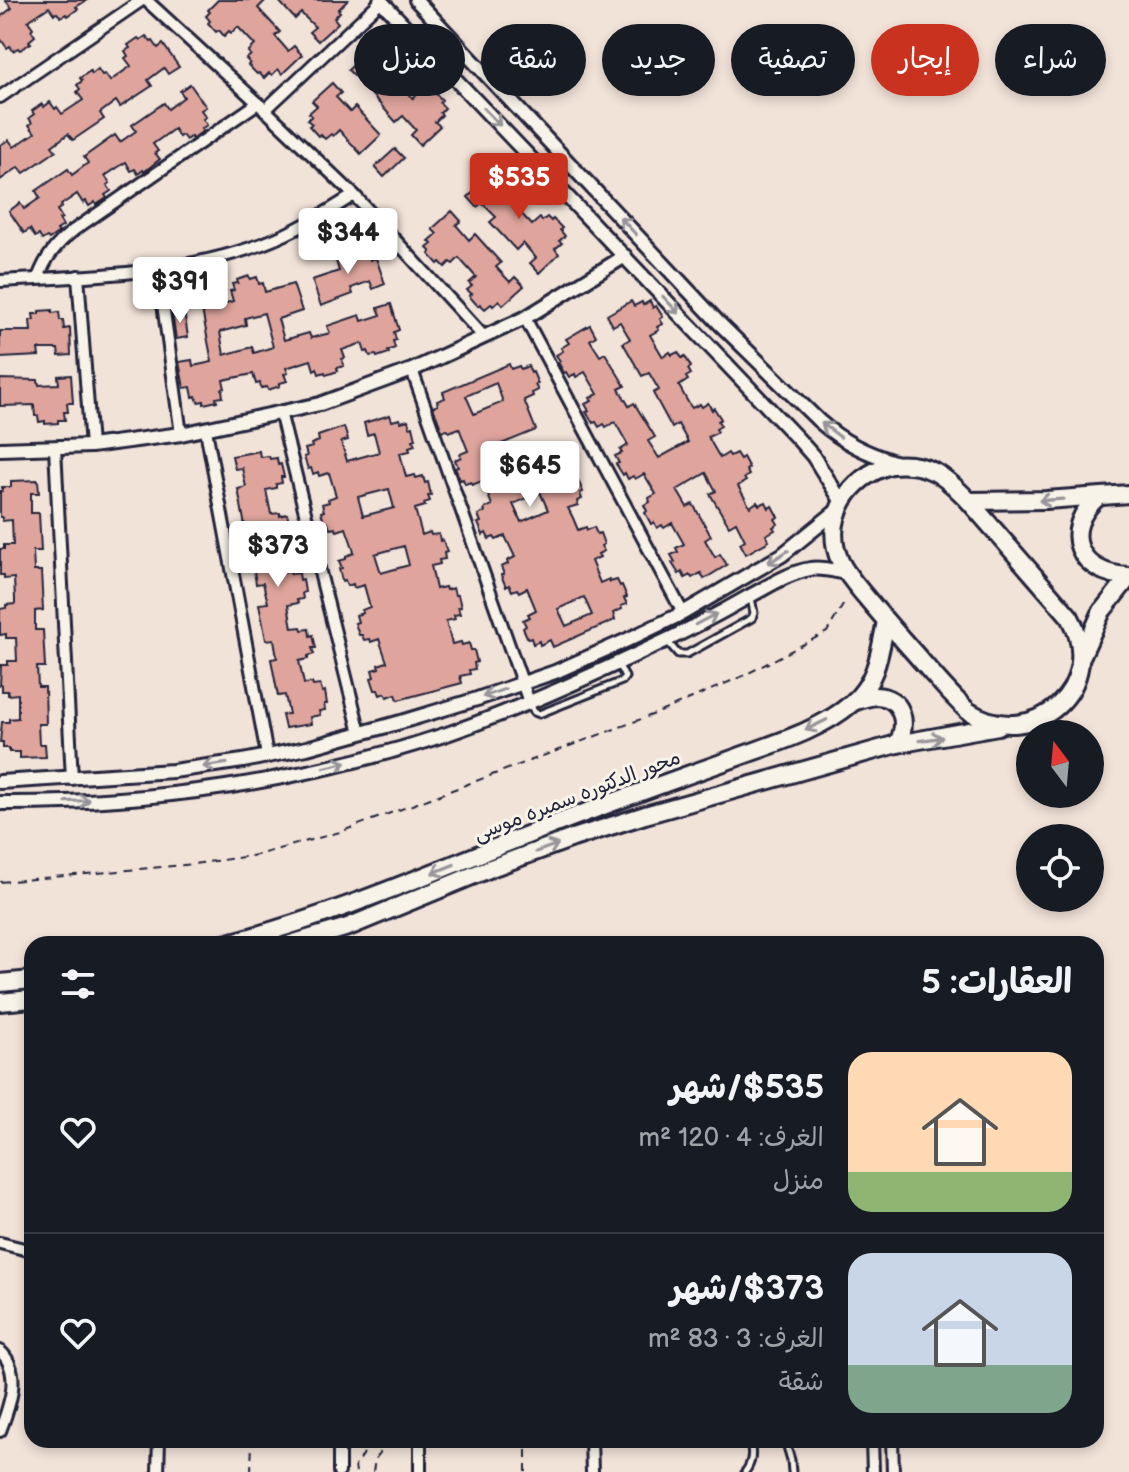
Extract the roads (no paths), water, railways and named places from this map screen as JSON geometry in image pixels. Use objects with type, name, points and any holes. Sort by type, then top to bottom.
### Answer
[{"type":"main road","points":[[1005,725],[976,716],[961,705],[846,573],[835,542],[836,520],[852,487],[882,468],[900,464],[933,470],[951,483],[1070,617],[1079,636],[1081,656]]},
{"type":"main road","points":[[969,501],[1129,494]]},
{"type":"main road","points":[[1098,497],[1087,507],[1080,520],[1077,534],[1080,549],[1088,562],[1100,571],[1129,576]]},
{"type":"main road","points":[[1081,656],[1102,611],[1129,576]]},
{"type":"main road","name":"محور الدكتوره سميره موسى","points":[[257,936],[344,908],[524,835],[787,738],[837,715],[854,702],[870,683],[886,621]]},
{"type":"main road","name":"محور الدكتوره سميره موسى","points":[[318,936],[348,927],[480,872],[645,815],[897,744],[1037,720],[1057,708],[1072,690],[1081,656]]},
{"type":"main road","points":[[854,702],[873,696],[895,703],[902,713],[904,724],[897,744]]},
{"type":"main road","points":[[0,983],[24,981]]},
{"type":"main road","points":[[0,1002],[24,1000]]},
{"type":"street","points":[[0,97],[144,0],[262,106],[354,195],[484,337]]},
{"type":"street","points":[[0,782],[173,771],[267,755],[307,748],[477,699],[594,656],[683,613],[794,547],[841,506],[813,456],[380,0],[262,106],[62,239],[48,255],[38,278]]},
{"type":"street","points":[[416,0],[719,323],[832,433],[863,452],[900,464]]},
{"type":"street","points":[[0,281],[158,268],[210,260],[263,244],[313,221],[354,195]]},
{"type":"street","points":[[0,449],[91,446],[181,434],[330,401],[412,370],[525,318],[625,256]]},
{"type":"street","points":[[158,268],[181,434]]},
{"type":"street","points":[[78,276],[91,446]]},
{"type":"street","points":[[525,318],[683,613]]},
{"type":"street","points":[[702,338],[719,323]]},
{"type":"street","points":[[412,370],[529,702]]},
{"type":"street","points":[[280,412],[360,733]]},
{"type":"street","points":[[206,430],[267,755]]},
{"type":"street","points":[[55,448],[72,779]]},
{"type":"street","points":[[0,803],[69,802],[175,794],[226,787],[366,757],[444,735],[618,664],[786,577],[812,569],[846,573]]},
{"type":"street","points":[[173,771],[175,794]]},
{"type":"street","points":[[0,1243],[24,1249]]},
{"type":"street","points":[[0,1351],[10,1365],[12,1388],[10,1405],[0,1431]]},
{"type":"street","points":[[158,1472],[159,1448]]},
{"type":"street","points":[[339,1448],[339,1472]]},
{"type":"street","points":[[420,1448],[420,1472]]},
{"type":"street","points":[[591,1448],[592,1472]]},
{"type":"street","points":[[872,1448],[873,1472]]},
{"type":"street","points":[[892,1448],[893,1472]]},
{"type":"lane","points":[[667,641],[676,653],[687,654],[752,618],[751,596]]},
{"type":"lane","points":[[745,1472],[751,1460],[751,1448]]},
{"type":"lane","points":[[787,1448],[792,1472]]}]
